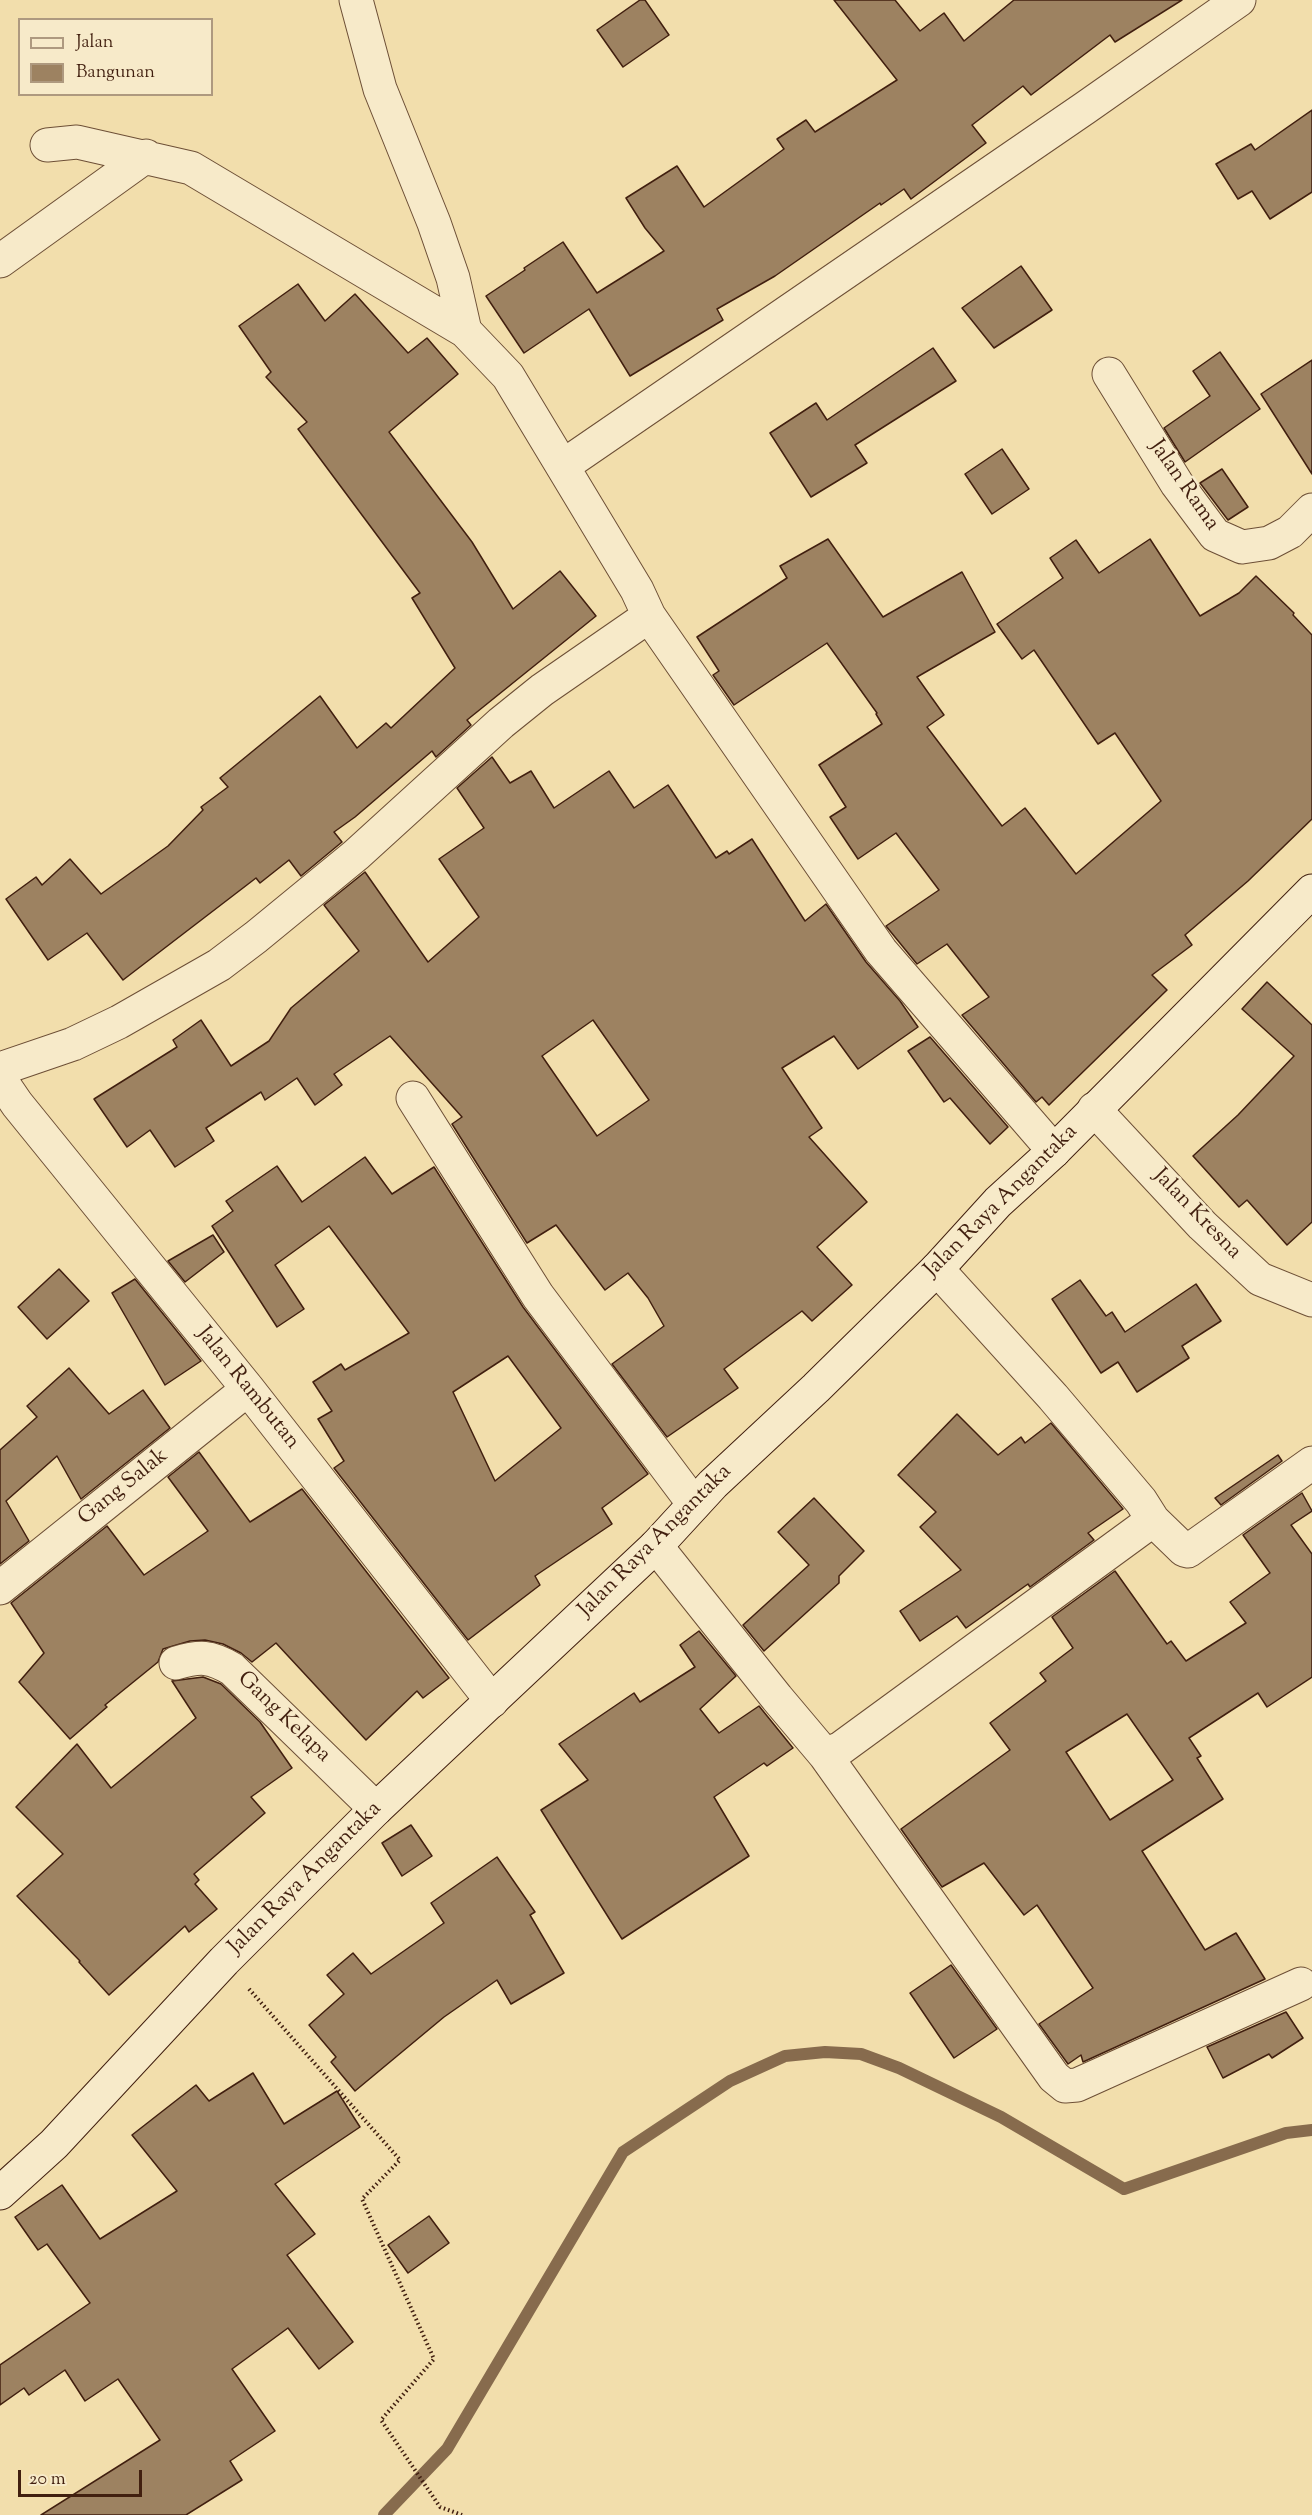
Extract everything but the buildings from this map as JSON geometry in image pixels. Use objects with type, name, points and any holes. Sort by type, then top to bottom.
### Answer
[{"type":"street","points":[[356,0],[380,89],[434,223],[453,278],[465,331]]},
{"type":"street","points":[[563,466],[1239,0]]},
{"type":"street","points":[[47,145],[77,141],[191,168],[465,331],[508,376],[650,616],[881,951],[1054,1151]]},
{"type":"street","points":[[0,261],[146,156]]},
{"type":"street","name":"Jalan Rama","points":[[1109,374],[1178,484],[1215,535],[1242,547],[1269,543],[1290,532],[1312,510]]},
{"type":"street","points":[[0,1069],[73,1044],[119,1022],[219,965],[374,839],[501,723],[542,690],[650,616]]},
{"type":"street","name":"Jalan Raya Angantaka","points":[[0,2193],[54,2144],[224,1961],[376,1809],[656,1546],[694,1504],[937,1269],[998,1202],[1054,1151],[1312,891]]},
{"type":"street","name":"Jalan Rambutan","points":[[0,1079],[17,1104],[248,1389],[492,1701]]},
{"type":"street","points":[[413,1098],[538,1296],[694,1504]]},
{"type":"street","name":"Jalan Kresna","points":[[1094,1109],[1202,1225],[1260,1279],[1312,1300]]},
{"type":"street","points":[[937,1269],[1053,1397],[1141,1501],[1153,1520],[1184,1550],[1188,1551],[1312,1463]]},
{"type":"street","name":"Gang Salak","points":[[0,1588],[248,1389]]},
{"type":"street","points":[[825,1755],[841,1748],[1153,1520]]},
{"type":"street","points":[[656,1546],[825,1755],[1054,2077],[1065,2086],[1077,2085],[1301,1984]]},
{"type":"street","name":"Gang Kelapa","points":[[176,1663],[195,1658],[214,1659],[232,1669],[376,1809]]},
{"type":"path","points":[[224,1961],[400,2160],[362,2199],[434,2359],[381,2420],[440,2507],[462,2515]]},
{"type":"waterway","points":[[384,2515],[447,2449],[623,2152],[730,2081],[785,2056],[825,2052],[861,2054],[899,2068],[1001,2117],[1124,2189],[1286,2133],[1312,2130]]}]
